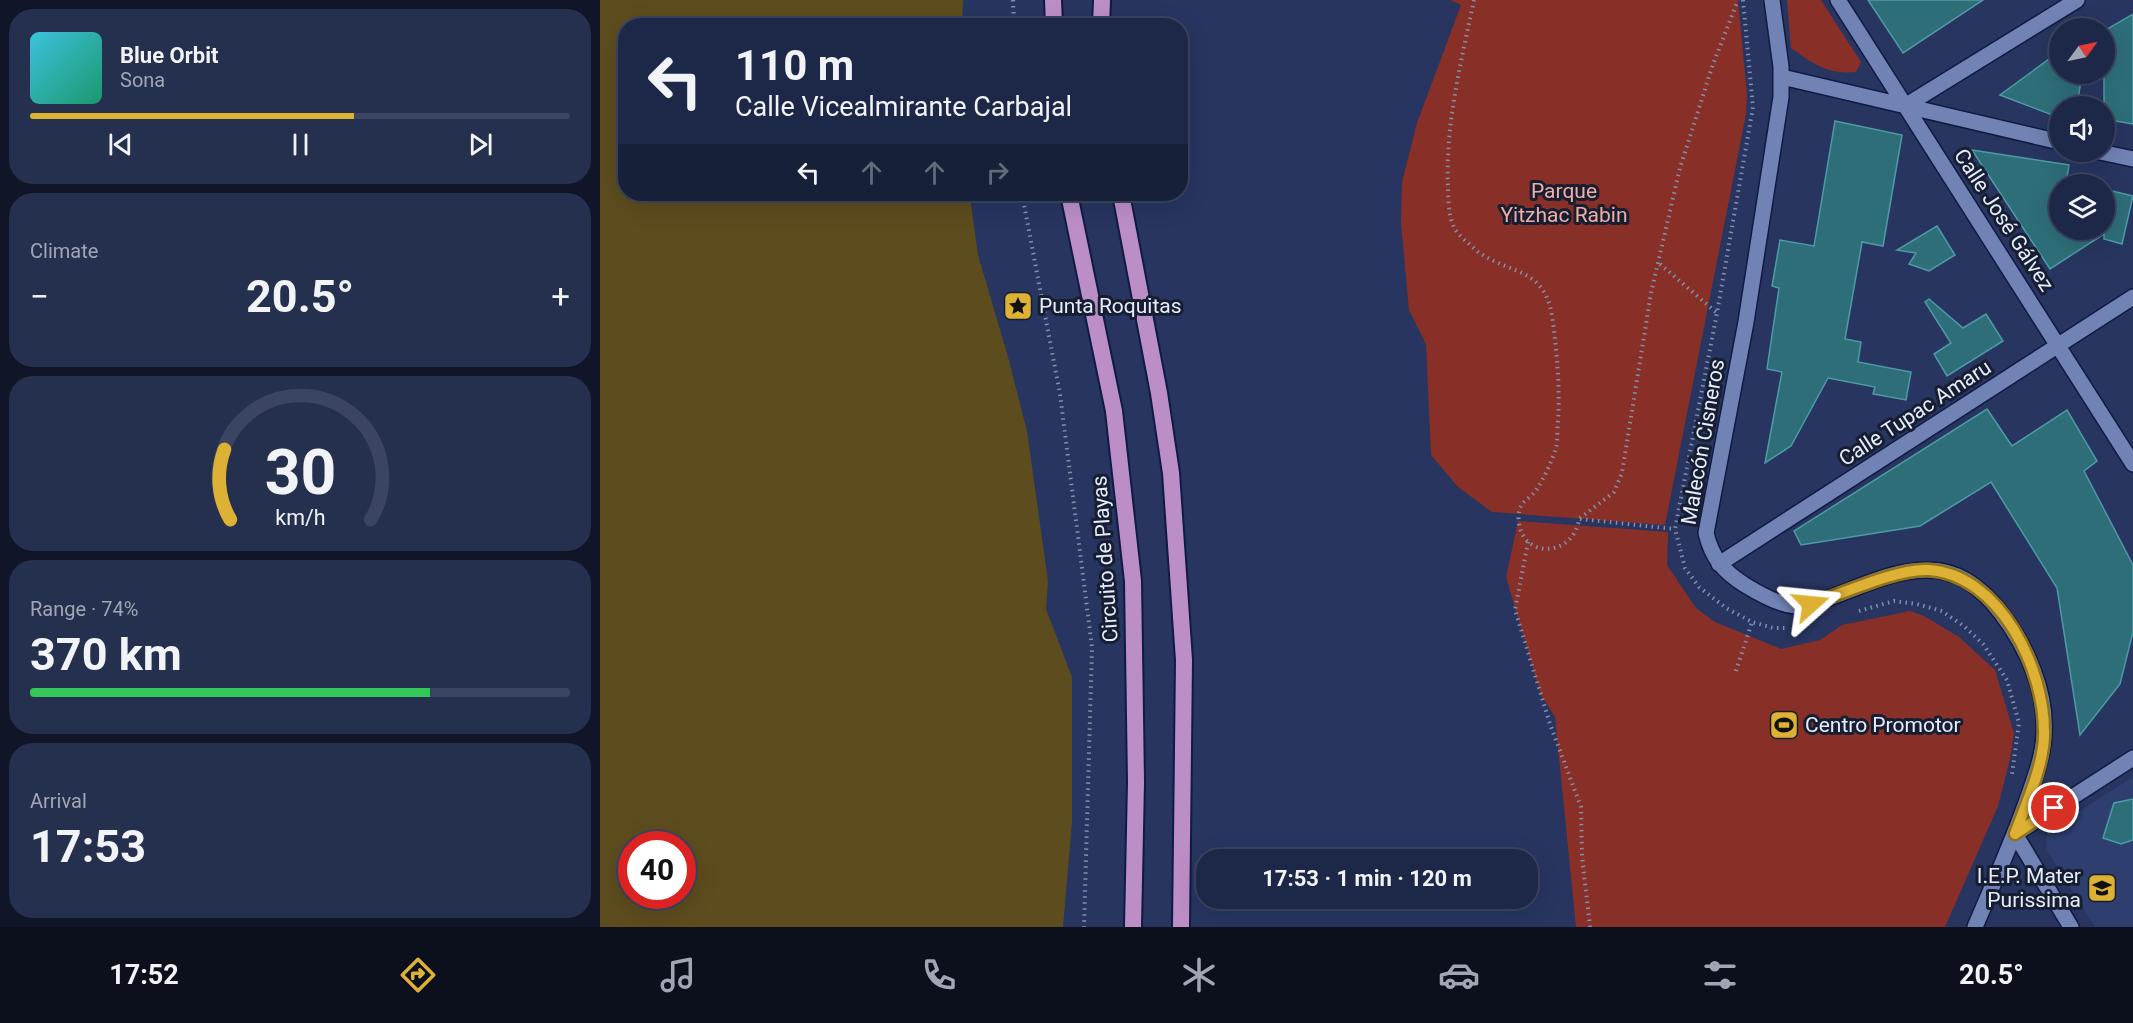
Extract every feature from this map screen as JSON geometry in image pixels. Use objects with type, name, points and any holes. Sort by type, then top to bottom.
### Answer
[{"type":"highway","points":[[1053,0],[1054,18]]},
{"type":"highway","points":[[1101,0],[1101,18]]},
{"type":"highway","name":"Circuito de Playas","points":[[1070,201],[1114,411],[1133,581],[1136,782],[1133,927]]},
{"type":"highway","points":[[1122,201],[1160,393],[1171,473],[1184,660],[1181,927]]},
{"type":"street","name":"Malecón Cisneros","points":[[1772,0],[1782,77],[1781,97],[1746,322],[1706,533],[1710,550],[1719,564],[1733,578],[1762,596],[1795,606],[1811,604],[1901,573],[1927,570],[1953,573],[1975,585],[1994,604],[2014,630],[2032,667],[2042,699],[2044,735],[2038,770],[2015,834],[1975,927]]},
{"type":"street","name":"Calle José Gálvez","points":[[1838,0],[2133,464]]},
{"type":"street","points":[[1905,106],[2077,0]]},
{"type":"street","points":[[1782,77],[2049,139]]},
{"type":"street","points":[[2115,155],[2133,159]]},
{"type":"street","name":"Calle Tupac Amaru","points":[[1719,564],[2133,297]]},
{"type":"street","points":[[2071,927],[2015,834],[2133,758]]},
{"type":"path","points":[[1013,0],[1014,18]]},
{"type":"path","points":[[1474,0],[1448,130],[1448,200],[1453,225],[1464,239],[1482,254],[1524,273],[1541,289],[1552,315],[1559,390],[1556,447],[1536,491],[1527,497],[1518,514],[1522,534],[1528,542],[1546,549],[1556,549],[1565,544],[1578,529],[1579,519],[1614,492],[1622,473],[1651,293],[1680,168],[1712,67],[1738,0]]},
{"type":"path","points":[[1023,201],[1060,394],[1092,647],[1084,927]]},
{"type":"path","points":[[1659,264],[1717,313]]},
{"type":"path","points":[[1579,519],[1676,529]]},
{"type":"path","points":[[1528,542],[1515,610],[1550,724],[1581,807],[1582,856],[1590,927]]},
{"type":"path","points":[[1736,672],[1752,622]]},
{"type":"shaded area","points":[[600,0],[963,0],[962,18],[618,18],[618,201],[971,201],[978,255],[1027,431],[1048,581],[1046,609],[1072,677],[1072,822],[1063,927],[600,927]]},
{"type":"shaded area","name":"I.E.P. Mater Purissima","points":[[2133,777],[2133,927],[2095,927],[2046,849],[2047,832]]},
{"type":"green space","name":"Parque Yitzhac Rabin","points":[[1450,0],[1738,0],[1747,95],[1746,114],[1665,525],[1492,512],[1458,487],[1431,455],[1426,344],[1409,310],[1401,223],[1402,182],[1417,123],[1461,5]]},
{"type":"green space","points":[[1787,0],[1821,0],[1861,62],[1856,72],[1829,70],[1813,63],[1791,48]]},
{"type":"green space","name":"Centro Promotor","points":[[1518,521],[1668,532],[1667,565],[1696,608],[1715,622],[1781,649],[1820,640],[1842,625],[1910,611],[1924,616],[1959,637],[1995,670],[2014,733],[2010,759],[1998,806],[1945,927],[1576,927],[1555,717],[1541,695],[1506,577]]},
{"type":"building","points":[[1868,0],[1983,0],[1903,53]]},
{"type":"building","points":[[2133,14],[2133,124],[2115,121],[2115,96],[2104,96],[2104,84],[2115,84],[2115,25]]},
{"type":"building","points":[[2049,59],[2049,84],[2080,84],[2079,96],[2049,96],[2049,114],[2000,95]]},
{"type":"building","points":[[1835,121],[1902,135],[1883,246],[1862,242],[1845,339],[1861,342],[1858,362],[1911,372],[1906,400],[1873,394],[1875,387],[1828,378],[1791,446],[1765,463],[1782,372],[1767,369],[1779,288],[1772,286],[1780,240],[1814,246]]},
{"type":"building","points":[[1972,150],[2069,165],[2068,174],[2049,174],[2049,240],[2095,240],[2050,269]]},
{"type":"building","points":[[2115,192],[2133,196],[2122,244],[2108,240],[2115,240]]},
{"type":"building","points":[[1937,226],[1955,255],[1929,271],[1909,264],[1916,253],[1897,250]]},
{"type":"building","points":[[1929,299],[1963,328],[1986,314],[2003,341],[1947,376],[1934,354],[1951,343],[1925,302]]},
{"type":"building","points":[[1987,409],[2012,446],[2067,410],[2097,461],[2084,471],[2133,565],[2133,632],[2120,684],[2080,735],[2057,588],[1991,482],[1920,526],[1801,545],[1794,531]]},
{"type":"building","points":[[2133,799],[2133,840],[2121,844],[2103,838],[2114,803]]},
{"type":"place","name":"Punta Roquitas","points":[[1018,306]]},
{"type":"place","name":"Centro Promotor","points":[[1784,725]]},
{"type":"place","name":"I.E.P. Mater Purissima","points":[[2102,888]]},
{"type":"route","points":[[1811,604],[1901,573],[1927,570],[1953,573],[1975,585],[1994,604],[2014,630],[2032,667],[2042,699],[2044,735],[2038,770],[2015,834],[2054,808]]}]
